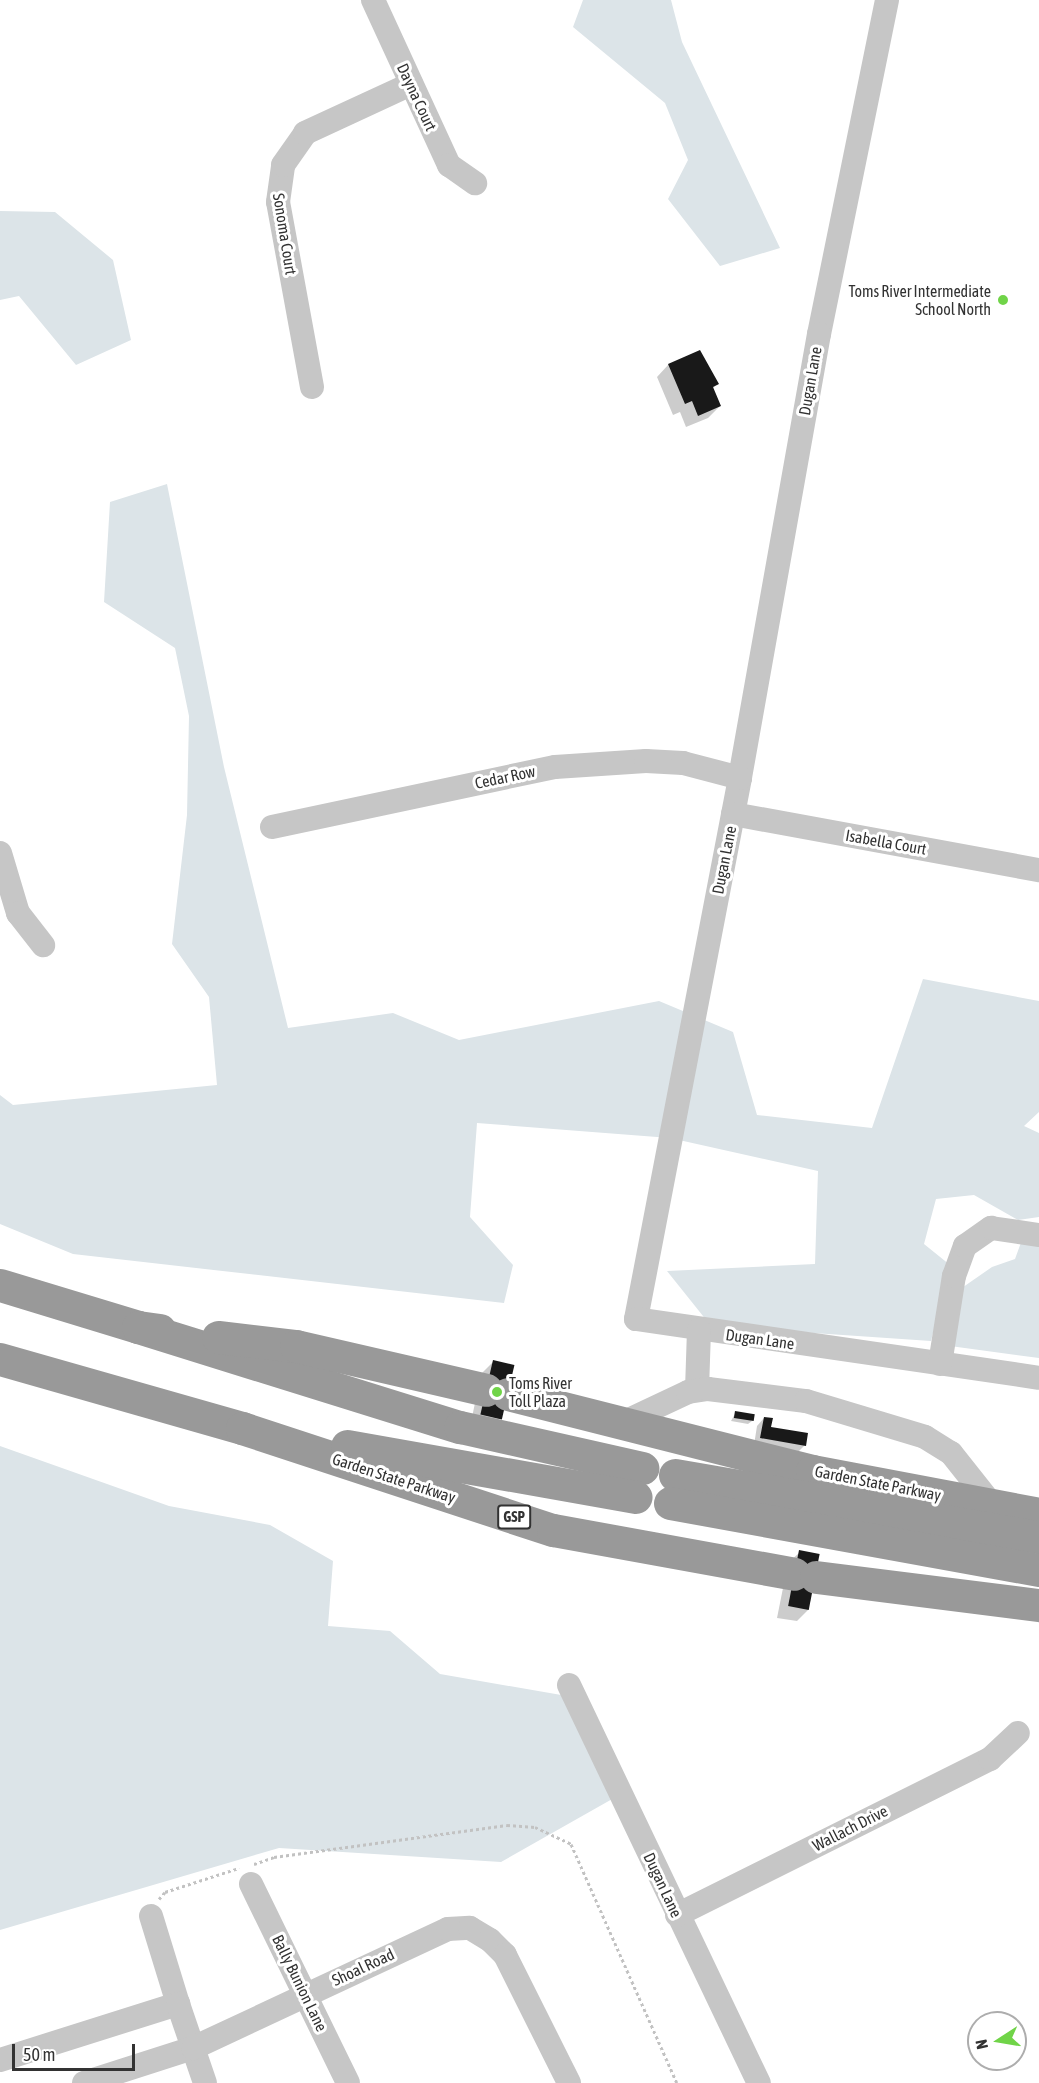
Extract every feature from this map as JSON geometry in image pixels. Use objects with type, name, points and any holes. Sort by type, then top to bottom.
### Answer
[{"type":"highway","name":"Garden State Parkway","points":[[0,1285],[138,1327],[296,1346],[497,1392],[812,1471],[1039,1514]]},
{"type":"highway","points":[[138,1327],[639,1482],[242,1428]]},
{"type":"highway","name":"Garden State Parkway","points":[[0,1359],[242,1428],[553,1530],[805,1576],[1039,1605]]},
{"type":"highway","points":[[1039,1537],[672,1489],[1039,1570]]},
{"type":"street","name":"Dayna Court","points":[[373,0],[449,165],[475,183]]},
{"type":"street","name":"Dugan Lane","points":[[887,0],[819,333],[740,778],[636,1319],[1039,1378]]},
{"type":"street","name":"Sonoma Court","points":[[312,387],[278,202],[283,165],[305,133],[411,84]]},
{"type":"street","name":"Cedar Row","points":[[272,827],[555,767],[646,761],[683,763],[740,778]]},
{"type":"street","name":"Isabella Court","points":[[733,814],[1039,870]]},
{"type":"street","points":[[0,853],[18,913],[43,945]]},
{"type":"street","points":[[940,1364],[954,1276],[965,1246],[991,1227],[1039,1235]]},
{"type":"street","points":[[697,1390],[699,1330]]},
{"type":"street","points":[[620,1424],[697,1390],[729,1389],[806,1401],[925,1437],[951,1453],[993,1506]]},
{"type":"street","name":"Dugan Lane","points":[[569,1685],[759,2083]]},
{"type":"street","name":"Wallach Drive","points":[[677,1915],[990,1759],[1018,1733]]},
{"type":"street","name":"Bally Bunion Lane","points":[[248,1872],[307,1992],[348,2083]]},
{"type":"street","points":[[151,1916],[205,2083]]},
{"type":"street","name":"Shoal Road","points":[[84,2083],[193,2048],[307,1992],[448,1929],[470,1928],[490,1940],[505,1955],[570,2083]]},
{"type":"street","points":[[0,2060],[178,2004]]},
{"type":"path","points":[[151,1916],[165,1892],[248,1872],[274,1857],[507,1825],[535,1827],[571,1844],[677,2083]]},
{"type":"shaded area","points":[[583,0],[671,0],[682,42],[780,248],[720,266],[668,199],[688,160],[665,103],[573,27]]},
{"type":"shaded area","points":[[0,211],[55,212],[113,260],[131,340],[76,365],[19,296],[0,300]]},
{"type":"shaded area","points":[[167,484],[224,767],[288,1028],[393,1013],[459,1040],[659,1001],[733,1032],[757,1115],[872,1128],[923,979],[1039,1001],[1039,1112],[1024,1126],[1039,1133],[1039,1217],[1018,1220],[974,1195],[936,1199],[924,1244],[950,1265],[931,1341],[711,1326],[667,1271],[815,1264],[818,1171],[670,1138],[477,1123],[470,1217],[513,1265],[504,1303],[73,1254],[0,1224],[0,1095],[13,1105],[217,1085],[209,997],[172,944],[187,815],[189,716],[175,648],[104,602],[110,502]]},
{"type":"shaded area","points":[[1023,1237],[1039,1239],[1039,1358],[950,1346],[956,1292],[992,1267],[1015,1259]]},
{"type":"shaded area","points":[[0,1446],[169,1506],[270,1525],[333,1561],[328,1626],[390,1631],[440,1674],[567,1696],[614,1798],[501,1862],[279,1848],[0,1930]]},
{"type":"building","points":[[700,350],[719,384],[713,387],[721,406],[698,416],[692,401],[685,404],[668,364]]},
{"type":"building","name":"Toms River Toll Plaza","points":[[493,1360],[514,1365],[502,1420],[480,1415]]},
{"type":"building","points":[[735,1411],[755,1414],[754,1421],[734,1418]]},
{"type":"building","points":[[764,1417],[773,1418],[771,1427],[808,1433],[806,1446],[760,1438]]},
{"type":"building","points":[[799,1550],[820,1554],[809,1610],[788,1606]]},
{"type":"place","name":"Toms River Intermediate School North","points":[[1003,300]]},
{"type":"place","name":"Toms River Toll Plaza","points":[[497,1392]]}]
